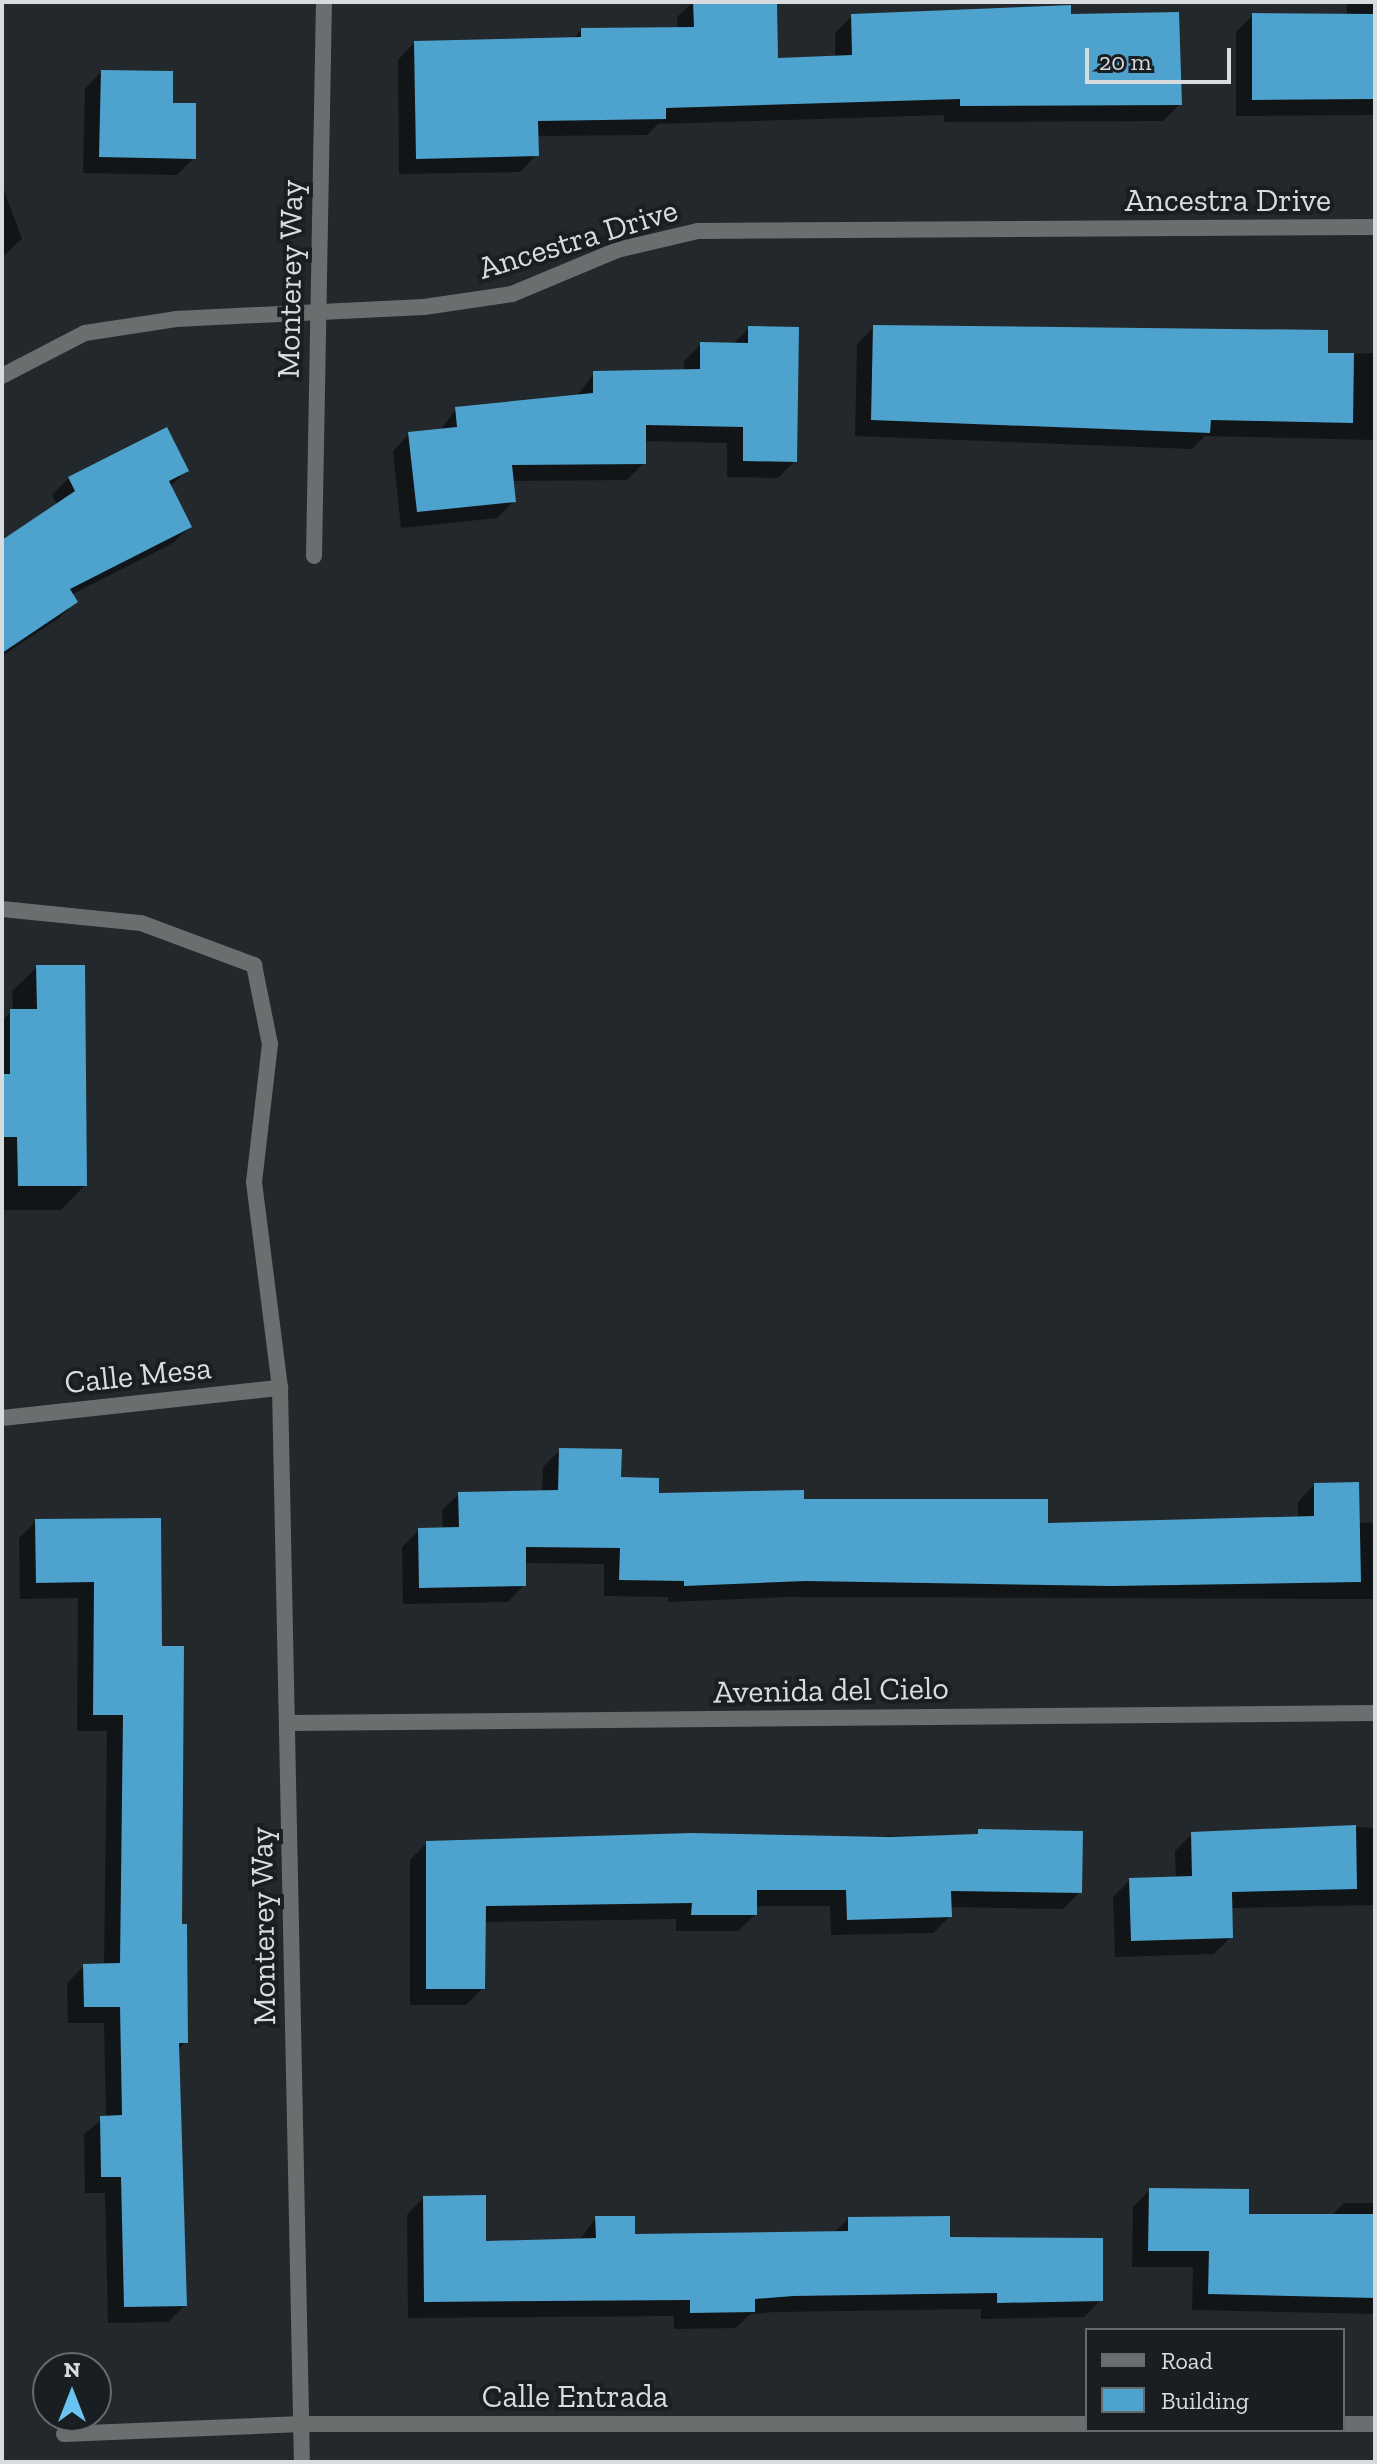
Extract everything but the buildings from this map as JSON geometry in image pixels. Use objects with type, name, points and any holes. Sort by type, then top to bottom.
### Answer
[{"type":"street","name":"Monterey Way","points":[[314,556],[324,2]]},
{"type":"street","name":"Ancestra Drive","points":[[2,376],[85,333],[176,319],[424,307],[512,294],[617,250],[698,231],[1375,227]]},
{"type":"street","name":"Monterey Way","points":[[2,909],[141,923],[254,965],[270,1044],[254,1182],[280,1388],[302,2462]]},
{"type":"street","name":"Calle Mesa","points":[[2,1418],[280,1388]]},
{"type":"street","name":"Avenida del Cielo","points":[[287,1723],[1375,1713]]},
{"type":"street","name":"Calle Entrada","points":[[64,2434],[301,2424],[1085,2424]]},
{"type":"street","points":[[1345,2424],[1375,2424]]}]
